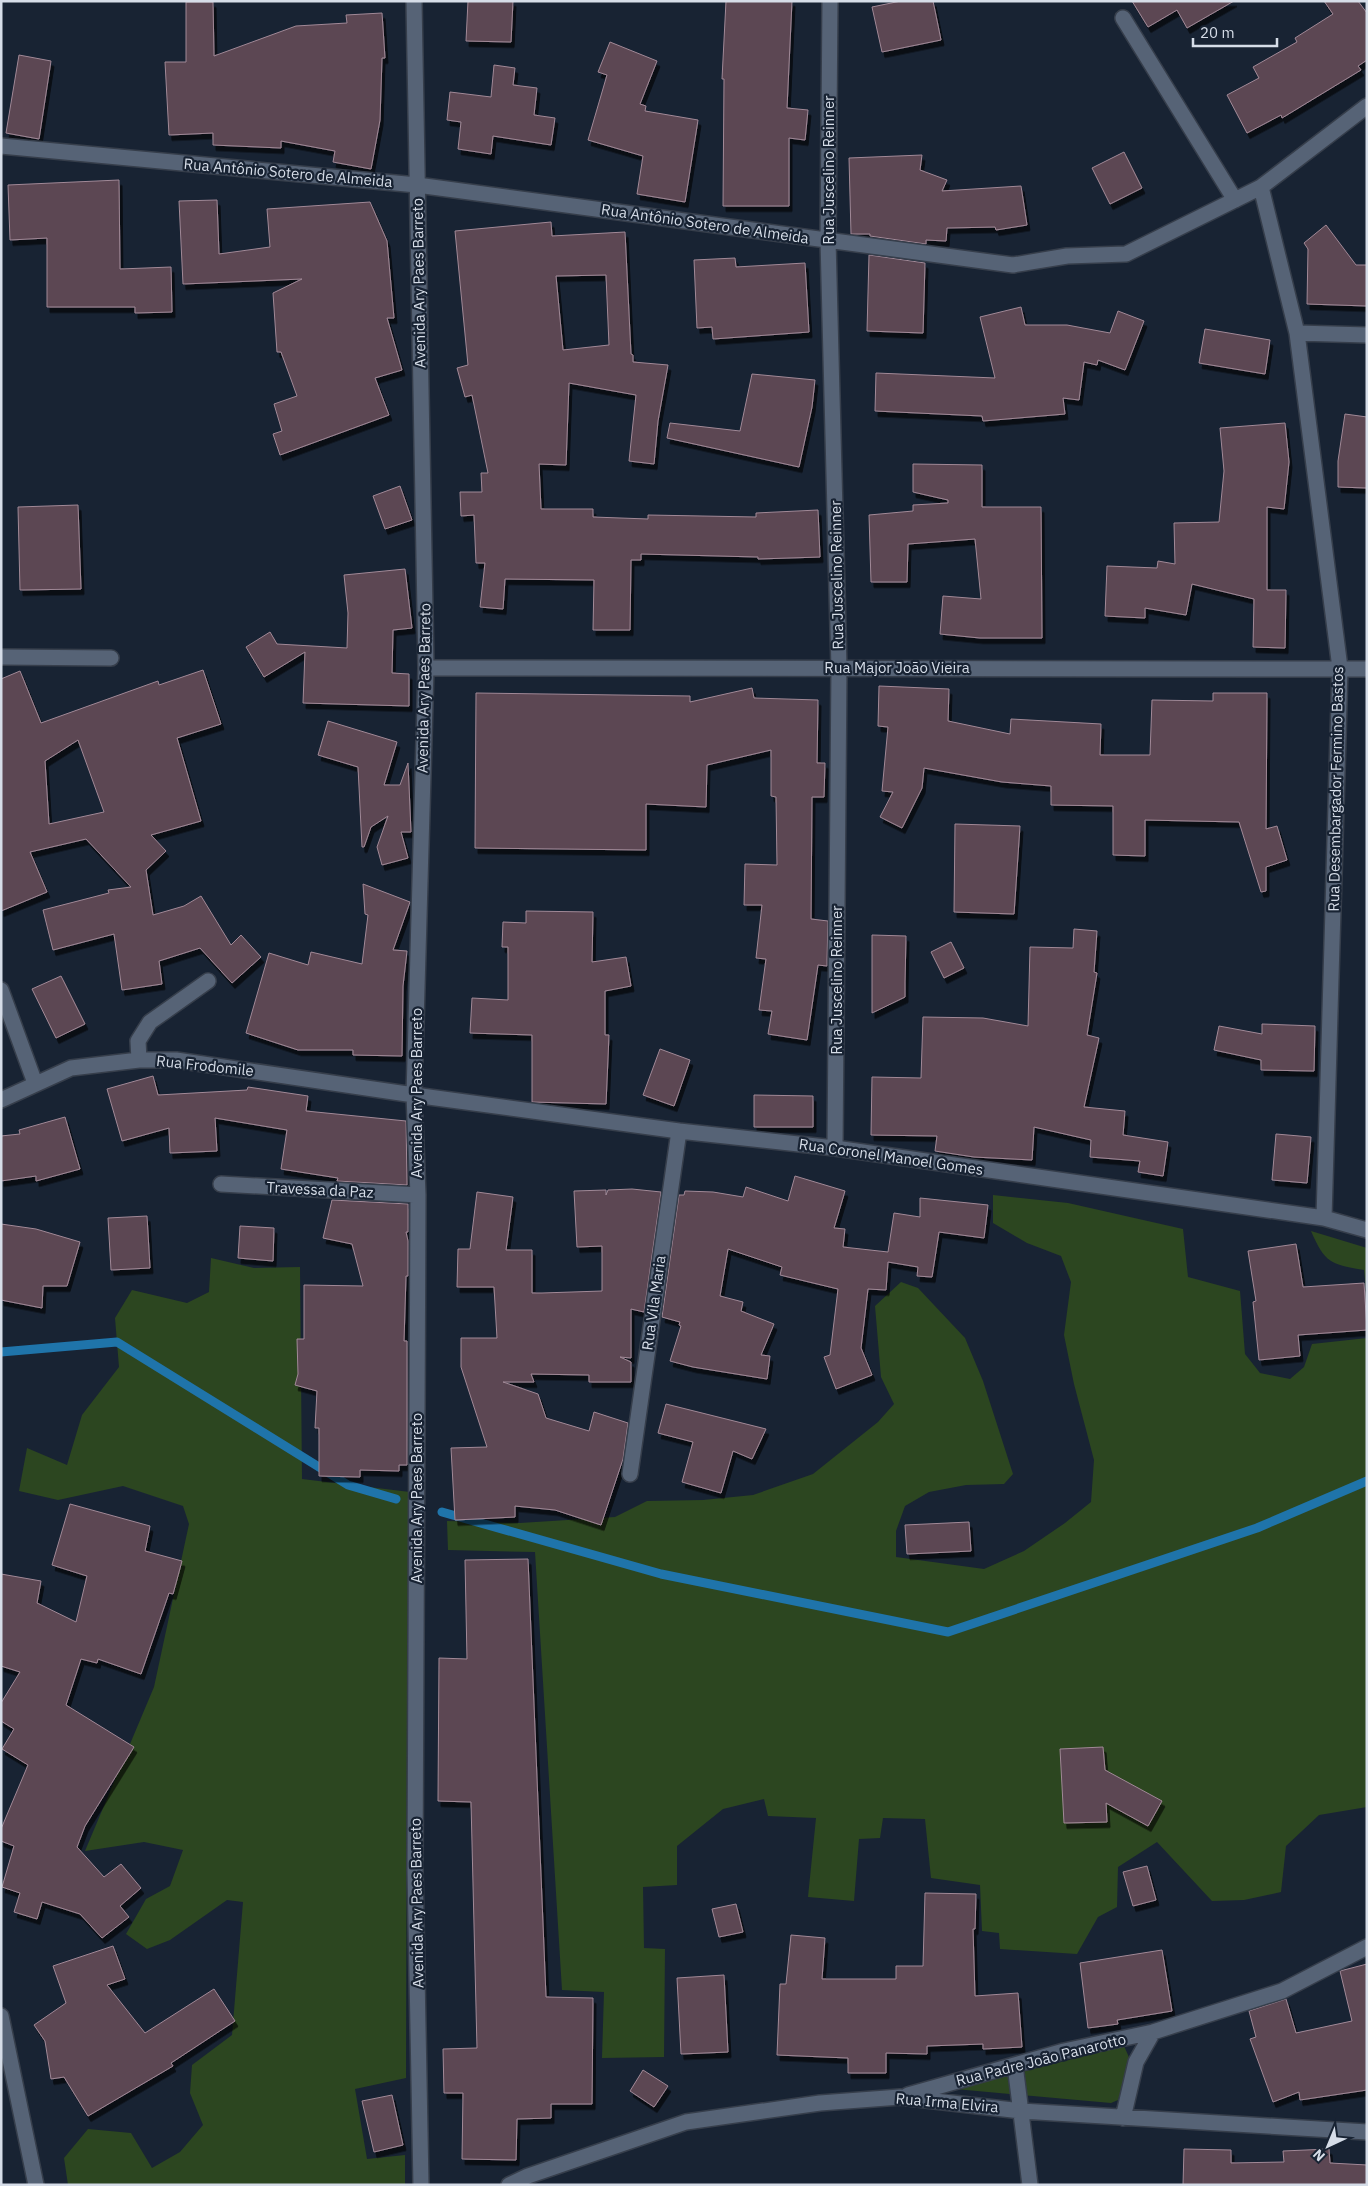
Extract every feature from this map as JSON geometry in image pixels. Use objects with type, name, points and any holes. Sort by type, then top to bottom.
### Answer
[{"type":"street","name":"Avenida Ary Paes Barreto","points":[[414,1],[426,668],[414,1095],[418,1194],[415,1870],[421,2185]]},
{"type":"street","name":"Rua Juscelino Reinner","points":[[830,1],[828,240],[839,668],[835,1148]]},
{"type":"street","points":[[1123,18],[1235,200]]},
{"type":"street","name":"Rua Antônio Sotero de Almeida","points":[[1,146],[417,185],[1013,265],[1067,256],[1126,254],[1261,186],[1367,106]]},
{"type":"street","name":"Rua Desembargador Fermino Bastos","points":[[1261,186],[1297,333],[1340,668],[1324,1218]]},
{"type":"street","points":[[1297,333],[1367,335]]},
{"type":"street","points":[[1,657],[112,658]]},
{"type":"street","name":"Rua Major João Vieira","points":[[426,668],[1367,668]]},
{"type":"street","points":[[139,1060],[138,1042],[150,1022],[208,981]]},
{"type":"street","points":[[1,990],[35,1083]]},
{"type":"street","name":"Rua Frodomile","points":[[1,1100],[71,1068],[139,1060],[176,1060],[414,1095]]},
{"type":"street","name":"Rua Coronel Manoel Gomes","points":[[414,1095],[679,1131],[835,1148],[1324,1218],[1367,1230]]},
{"type":"street","name":"Rua Vila Maria","points":[[630,1474],[679,1131]]},
{"type":"street","name":"Travessa da Paz","points":[[221,1184],[418,1194]]},
{"type":"street","name":"Rua Padre João Panarotto","points":[[900,2097],[1064,2051],[1153,2032],[1282,1991],[1367,1948]]},
{"type":"street","points":[[1,2016],[36,2185]]},
{"type":"street","name":"Rua Padre João Panarotto","points":[[1123,2118],[1136,2062],[1153,2032]]},
{"type":"street","points":[[1016,2065],[1030,2185]]},
{"type":"street","name":"Rua Irma Elvira","points":[[509,2185],[528,2176],[686,2122],[820,2104],[900,2097],[1021,2111],[1367,2132]]},
{"type":"green space","points":[[993,1195],[1068,1203],[1183,1229],[1188,1277],[1240,1291],[1245,1354],[1260,1373],[1290,1379],[1304,1367],[1312,1344],[1367,1338],[1367,1807],[1319,1815],[1286,1846],[1281,1892],[1244,1900],[1212,1901],[1157,1842],[1118,1867],[1117,1907],[1098,1917],[1077,1954],[1000,1949],[999,1933],[982,1931],[980,1885],[931,1878],[925,1819],[883,1818],[880,1838],[859,1839],[854,1901],[808,1897],[816,1818],[768,1816],[764,1799],[723,1809],[677,1846],[677,1885],[643,1887],[644,1948],[665,1949],[664,2057],[602,2058],[604,1992],[562,1990],[535,1552],[448,1550],[447,1521],[520,1523],[615,1517],[647,1501],[703,1500],[753,1495],[813,1474],[878,1422],[894,1404],[881,1377],[875,1306],[901,1282],[918,1288],[965,1338],[983,1381],[1013,1474],[1004,1484],[966,1485],[929,1492],[905,1506],[896,1531],[896,1557],[984,1569],[1024,1551],[1065,1523],[1091,1502],[1094,1460],[1074,1384],[1064,1335],[1071,1282],[1061,1256],[1027,1243],[993,1223]]},
{"type":"green space","points":[[1311,1231],[1367,1248],[1367,1297],[1364,1270],[1343,1266],[1330,1260],[1320,1250]]},
{"type":"green space","points":[[211,1258],[254,1268],[300,1267],[302,1479],[410,1492],[407,1703],[406,2078],[355,2089],[367,2159],[405,2155],[405,2185],[68,2185],[64,2158],[88,2129],[131,2133],[152,2168],[180,2152],[203,2125],[190,2093],[192,2065],[232,2035],[243,1902],[227,1900],[170,1940],[147,1949],[126,1934],[146,1899],[170,1886],[183,1850],[144,1842],[85,1851],[154,1687],[189,1524],[183,1506],[123,1486],[58,1500],[19,1491],[27,1448],[67,1465],[82,1415],[119,1367],[115,1318],[132,1290],[187,1303],[209,1292]]},
{"type":"green space","points":[[1124,2046],[1132,2064],[1118,2100],[1111,2103],[955,2089]]},
{"type":"building","points":[[468,1],[513,1],[511,42],[466,41]]},
{"type":"building","points":[[726,1],[792,1],[787,108],[808,110],[805,140],[789,138],[789,206],[723,206],[724,79],[722,79]]},
{"type":"building","points":[[901,1],[933,1],[941,40],[882,52],[872,7]]},
{"type":"building","points":[[1132,1],[1234,1],[1187,28],[1177,10],[1148,27]]},
{"type":"building","points":[[1324,1],[1358,1],[1367,13],[1367,60],[1358,66],[1361,70],[1282,118],[1281,115],[1247,133],[1227,95],[1259,78],[1253,67],[1297,42],[1295,38],[1333,14]]},
{"type":"building","points":[[186,2],[213,2],[214,56],[296,26],[347,23],[346,15],[382,13],[385,58],[382,58],[380,120],[371,169],[333,162],[335,151],[281,141],[281,148],[213,145],[213,133],[169,135],[165,62],[186,62]]},
{"type":"building","points":[[610,42],[657,61],[640,104],[646,106],[645,111],[698,120],[685,202],[637,194],[643,156],[588,140],[607,75],[598,72]]},
{"type":"building","points":[[19,55],[51,61],[39,139],[6,133]]},
{"type":"building","points":[[494,65],[515,68],[513,85],[537,88],[534,115],[555,118],[551,145],[493,136],[491,154],[458,149],[461,122],[447,120],[450,92],[491,97]]},
{"type":"building","points":[[1124,152],[1142,188],[1110,204],[1092,168]]},
{"type":"building","points":[[922,155],[920,170],[947,180],[942,191],[1021,186],[1027,225],[996,230],[995,227],[947,228],[946,241],[926,240],[926,244],[870,236],[870,234],[851,234],[849,158]]},
{"type":"building","points":[[119,180],[120,269],[171,267],[172,312],[135,313],[135,307],[47,307],[47,238],[10,240],[8,185]]},
{"type":"building","points":[[217,200],[219,254],[270,247],[267,209],[370,202],[387,241],[394,318],[387,318],[402,370],[375,378],[389,415],[280,455],[273,434],[282,431],[274,404],[297,396],[281,352],[277,352],[273,293],[302,279],[183,284],[179,201]]},
{"type":"building","points":[[551,222],[552,236],[625,232],[631,354],[633,355],[633,362],[668,365],[658,421],[654,464],[629,461],[636,395],[569,383],[566,465],[539,464],[541,509],[593,509],[593,517],[648,519],[648,515],[756,517],[756,513],[818,510],[820,557],[758,559],[758,557],[641,554],[641,560],[631,560],[630,630],[593,630],[594,580],[505,579],[503,609],[480,607],[485,563],[476,563],[474,515],[461,516],[460,492],[482,492],[481,473],[488,473],[472,395],[465,397],[457,368],[468,365],[455,231]],"holes":[[[606,275],[609,345],[563,350],[556,276]]]},
{"type":"building","points":[[1326,225],[1356,265],[1367,265],[1367,306],[1307,304],[1308,249],[1304,243]]},
{"type":"building","points":[[869,255],[925,263],[923,333],[867,331]]},
{"type":"building","points":[[735,258],[736,267],[805,263],[809,332],[713,339],[712,327],[697,328],[694,260]]},
{"type":"building","points":[[1021,307],[1025,325],[1067,325],[1110,333],[1118,311],[1144,321],[1125,370],[1098,360],[1097,365],[1084,362],[1079,400],[1063,398],[1065,414],[983,421],[982,416],[875,411],[876,373],[995,378],[980,317]]},
{"type":"building","points":[[1205,329],[1270,340],[1265,374],[1199,363]]},
{"type":"building","points":[[752,374],[815,380],[812,407],[799,467],[667,438],[670,423],[740,431]]},
{"type":"building","points":[[1345,414],[1367,417],[1367,488],[1338,487],[1338,461]]},
{"type":"building","points":[[1285,423],[1289,462],[1284,509],[1267,507],[1267,590],[1286,590],[1285,648],[1253,647],[1254,599],[1192,584],[1186,615],[1145,608],[1145,618],[1105,616],[1107,566],[1157,568],[1158,561],[1175,564],[1174,523],[1219,522],[1224,471],[1220,428]]},
{"type":"building","points":[[913,464],[982,465],[982,507],[1041,507],[1042,638],[980,638],[940,634],[943,596],[981,599],[975,539],[908,544],[907,582],[871,582],[869,515],[913,511],[913,505],[948,503],[948,500],[913,492]]},
{"type":"building","points":[[400,486],[412,520],[385,529],[373,496]]},
{"type":"building","points":[[78,505],[81,589],[20,590],[18,507]]},
{"type":"building","points":[[405,569],[412,628],[393,630],[392,673],[409,674],[409,706],[303,703],[305,652],[264,677],[246,647],[270,632],[277,644],[347,648],[348,613],[344,575]]},
{"type":"building","points":[[203,670],[221,724],[177,738],[201,821],[151,835],[166,851],[146,870],[153,915],[184,906],[201,896],[231,945],[241,935],[261,957],[232,983],[200,948],[159,961],[162,984],[122,990],[114,934],[53,950],[43,910],[109,893],[108,890],[131,887],[86,839],[30,852],[47,892],[1,911],[1,679],[20,671],[41,723],[158,681],[159,685]],"holes":[[[78,740],[104,812],[49,824],[45,761]]]},
{"type":"building","points":[[879,686],[949,689],[948,721],[1010,734],[1011,719],[1101,724],[1100,755],[1150,755],[1152,700],[1213,701],[1213,693],[1267,693],[1266,829],[1277,826],[1287,860],[1266,867],[1266,891],[1261,892],[1239,822],[1145,820],[1145,856],[1113,855],[1113,806],[1051,805],[1051,786],[1002,782],[924,768],[922,788],[902,828],[880,817],[893,792],[882,791],[888,727],[878,726]]},
{"type":"building","points":[[752,688],[754,698],[818,700],[817,763],[825,763],[824,797],[812,797],[811,919],[828,921],[827,966],[818,965],[807,1040],[768,1034],[772,1011],[759,1010],[766,959],[756,958],[762,905],[744,905],[745,864],[777,865],[776,797],[771,796],[771,750],[707,765],[706,807],[646,804],[646,850],[475,848],[476,693],[690,696],[690,702]]},
{"type":"building","points":[[328,721],[397,742],[384,785],[400,785],[408,763],[411,832],[401,832],[408,858],[382,865],[377,847],[388,816],[371,827],[364,847],[362,847],[358,767],[318,755]]},
{"type":"building","points":[[955,824],[1020,826],[1014,914],[954,912]]},
{"type":"building","points":[[363,884],[410,902],[393,950],[407,951],[403,986],[402,1056],[353,1055],[353,1050],[298,1050],[246,1033],[269,953],[308,965],[311,952],[362,964],[368,915],[365,914]]},
{"type":"building","points":[[526,911],[593,912],[592,962],[626,957],[631,986],[605,991],[605,1035],[609,1035],[606,1104],[532,1102],[532,1035],[470,1033],[472,998],[508,1000],[508,947],[502,947],[503,922],[526,923]]},
{"type":"building","points":[[1074,929],[1097,931],[1094,972],[1097,973],[1087,1035],[1099,1038],[1084,1107],[1125,1111],[1123,1135],[1168,1142],[1163,1176],[1138,1172],[1140,1161],[1090,1157],[1091,1140],[1034,1127],[1032,1160],[974,1157],[935,1151],[937,1136],[871,1135],[872,1077],[921,1078],[923,1017],[983,1018],[1028,1026],[1030,947],[1073,948]]},
{"type":"building","points":[[872,935],[906,936],[905,997],[872,1013]]},
{"type":"building","points":[[951,942],[964,968],[944,978],[931,952]]},
{"type":"building","points":[[61,976],[85,1024],[56,1038],[32,989]]},
{"type":"building","points":[[1262,1024],[1315,1026],[1314,1071],[1261,1070],[1261,1060],[1214,1050],[1219,1026],[1262,1034]]},
{"type":"building","points":[[660,1049],[690,1060],[674,1106],[643,1095]]},
{"type":"building","points":[[153,1076],[158,1095],[247,1090],[248,1087],[308,1096],[306,1111],[406,1121],[407,1185],[337,1181],[338,1178],[281,1169],[287,1130],[215,1118],[217,1151],[170,1153],[169,1128],[122,1141],[107,1089]]},
{"type":"building","points":[[754,1095],[813,1096],[813,1127],[754,1127]]},
{"type":"building","points":[[65,1117],[80,1169],[36,1181],[36,1176],[1,1181],[1,1136],[20,1134],[19,1130]]},
{"type":"building","points":[[1276,1134],[1311,1137],[1307,1183],[1272,1180]]},
{"type":"building","points":[[795,1176],[845,1191],[834,1228],[845,1229],[843,1247],[888,1252],[894,1213],[920,1217],[920,1198],[988,1205],[984,1238],[939,1232],[932,1277],[917,1276],[918,1267],[888,1262],[886,1290],[868,1289],[861,1348],[872,1375],[836,1389],[824,1357],[830,1355],[838,1289],[780,1275],[782,1267],[728,1249],[720,1296],[743,1302],[741,1311],[774,1324],[761,1355],[770,1356],[767,1379],[693,1367],[670,1361],[681,1326],[679,1325],[680,1322],[662,1317],[679,1195],[684,1195],[685,1191],[713,1192],[743,1197],[746,1187],[788,1201]]},
{"type":"building","points":[[632,1189],[661,1192],[644,1312],[631,1309],[631,1358],[620,1357],[631,1362],[631,1382],[589,1382],[589,1375],[531,1374],[534,1382],[503,1382],[538,1394],[546,1418],[589,1431],[594,1412],[628,1423],[623,1459],[601,1525],[555,1510],[515,1506],[515,1517],[455,1520],[451,1448],[487,1447],[461,1367],[461,1338],[497,1338],[494,1287],[457,1287],[458,1249],[470,1249],[477,1192],[513,1197],[506,1250],[532,1250],[532,1293],[542,1293],[602,1291],[602,1246],[577,1247],[574,1191],[606,1190],[606,1195],[608,1190]]},
{"type":"building","points":[[332,1200],[408,1204],[408,1232],[406,1232],[408,1241],[408,1276],[406,1276],[404,1341],[407,1341],[407,1465],[399,1465],[399,1471],[360,1470],[360,1477],[319,1476],[319,1428],[315,1428],[317,1391],[295,1385],[298,1374],[297,1339],[304,1339],[304,1285],[363,1286],[352,1244],[323,1238]]},
{"type":"building","points":[[147,1216],[150,1268],[111,1270],[108,1218]]},
{"type":"building","points":[[1,1224],[36,1229],[80,1242],[67,1286],[43,1286],[42,1308],[1,1300]]},
{"type":"building","points":[[240,1226],[274,1228],[273,1261],[238,1258]]},
{"type":"building","points":[[1296,1244],[1303,1287],[1364,1283],[1367,1330],[1298,1335],[1300,1356],[1259,1360],[1253,1302],[1256,1301],[1248,1251]]},
{"type":"building","points":[[666,1404],[766,1429],[752,1459],[733,1451],[721,1493],[682,1482],[693,1442],[658,1433]]},
{"type":"building","points":[[70,1504],[150,1526],[145,1551],[182,1561],[173,1594],[169,1593],[141,1674],[98,1659],[97,1663],[81,1659],[66,1705],[134,1747],[85,1826],[77,1847],[104,1877],[121,1864],[141,1888],[120,1906],[129,1917],[102,1938],[80,1914],[42,1902],[37,1919],[14,1912],[20,1893],[2,1887],[14,1846],[1,1841],[1,1829],[28,1765],[2,1749],[14,1729],[1,1721],[1,1703],[20,1672],[1,1666],[1,1574],[41,1581],[37,1603],[76,1622],[87,1576],[52,1565]]},
{"type":"building","points":[[969,1522],[971,1551],[907,1554],[905,1525]]},
{"type":"building","points":[[528,1559],[546,1997],[593,1998],[592,2104],[551,2104],[551,2118],[517,2119],[516,2160],[462,2159],[463,2093],[444,2093],[443,2049],[477,2048],[471,1802],[438,1801],[439,1658],[467,1659],[465,1560]]},
{"type":"building","points":[[1103,1747],[1105,1770],[1162,1801],[1148,1826],[1106,1803],[1107,1822],[1064,1823],[1060,1749]]},
{"type":"building","points":[[1147,1866],[1156,1900],[1133,1906],[1123,1872]]},
{"type":"building","points":[[925,1893],[976,1894],[975,1929],[973,1929],[975,1996],[1018,1993],[1022,2047],[983,2049],[983,2044],[927,2046],[927,2054],[886,2053],[886,2073],[848,2073],[848,2058],[777,2055],[780,1984],[786,1984],[791,1935],[825,1938],[822,1979],[896,1979],[896,1966],[923,1966]]},
{"type":"building","points":[[736,1904],[743,1932],[719,1937],[712,1909]]},
{"type":"building","points":[[113,1946],[125,1979],[107,1985],[145,2033],[214,1989],[235,2021],[171,2063],[173,2066],[88,2116],[64,2077],[51,2079],[45,2041],[34,2025],[66,2003],[53,1966]]},
{"type":"building","points":[[1162,1950],[1172,2011],[1117,2020],[1118,2024],[1088,2028],[1080,1963]]},
{"type":"building","points":[[1367,1964],[1367,2090],[1300,2100],[1299,2092],[1273,2102],[1250,2039],[1256,2037],[1249,2011],[1286,1999],[1296,2033],[1352,2021],[1340,1971]]},
{"type":"building","points":[[724,1975],[728,2052],[681,2054],[677,1978]]},
{"type":"building","points":[[643,2070],[668,2086],[654,2107],[630,2091]]},
{"type":"building","points":[[392,2095],[403,2145],[374,2152],[362,2101]]},
{"type":"building","points":[[1184,2149],[1231,2150],[1231,2163],[1284,2162],[1283,2151],[1329,2149],[1330,2163],[1367,2165],[1367,2185],[1183,2185]]},
{"type":"waterway","points":[[1,1352],[117,1342],[348,1485],[396,1499]]},
{"type":"waterway","points":[[442,1512],[661,1574],[948,1632],[1257,1528],[1367,1481]]}]
